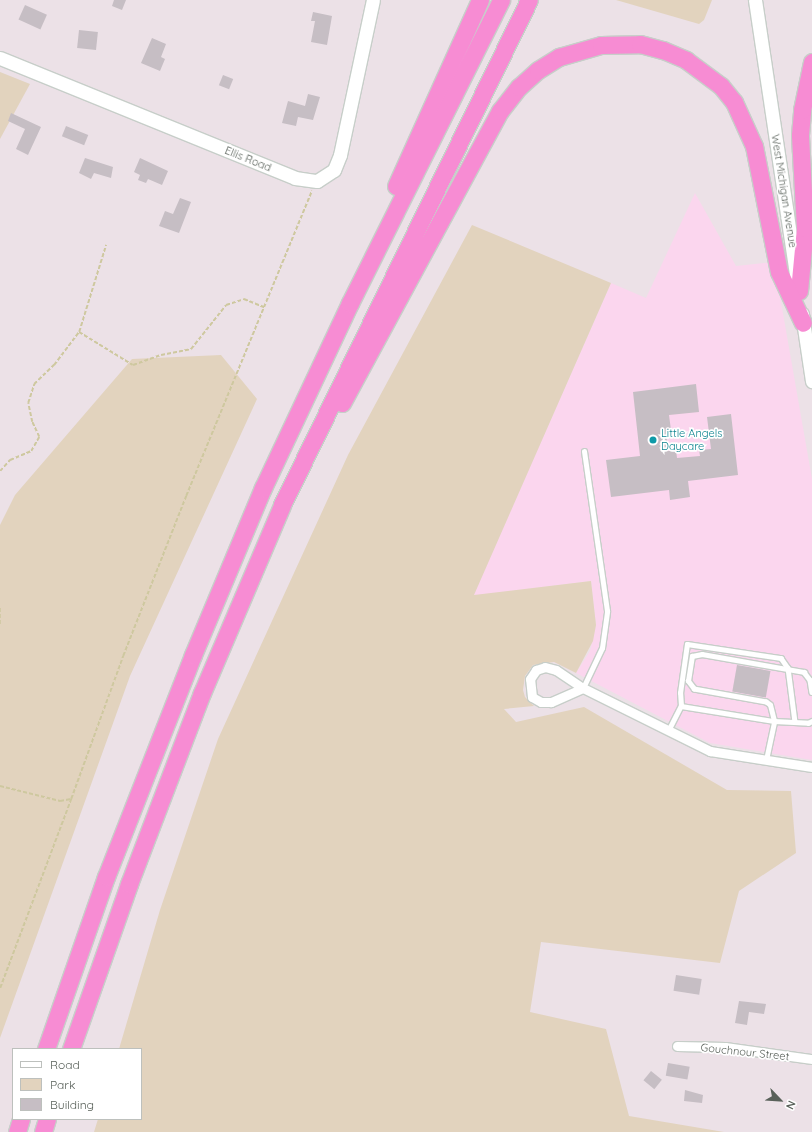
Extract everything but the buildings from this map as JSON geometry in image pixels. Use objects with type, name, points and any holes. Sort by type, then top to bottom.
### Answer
[{"type":"highway","points":[[367,269],[398,181],[480,0]]},
{"type":"highway","points":[[46,1048],[106,877],[193,655],[263,488],[367,269],[501,0]]},
{"type":"highway","points":[[72,1048],[129,884],[202,693],[282,505],[529,0]]},
{"type":"highway","points":[[282,505],[306,470],[500,111],[519,87],[538,70],[559,57],[581,49],[620,44],[663,50],[686,60],[704,72],[734,102],[754,146],[779,272],[803,323]]},
{"type":"highway","points":[[798,291],[806,228],[800,135],[802,110],[812,62]]},
{"type":"highway","points":[[17,1132],[21,1120]]},
{"type":"highway","points":[[43,1132],[47,1120]]},
{"type":"street","points":[[313,181],[329,175],[340,155],[373,0]]},
{"type":"street","name":"West Michigan Avenue","points":[[755,0],[812,381]]},
{"type":"street","name":"Ellis Road","points":[[0,58],[295,178],[313,181]]},
{"type":"street","points":[[583,688],[551,702],[541,702],[532,697],[530,679],[536,670],[545,667],[556,670],[583,688],[710,751],[812,767]]},
{"type":"street","name":"Gouchnour Street","points":[[677,1046],[725,1047],[812,1059]]},
{"type":"lane","points":[[583,688],[602,648],[607,611],[584,452]]},
{"type":"lane","points":[[668,731],[681,706],[680,693],[687,644],[781,658],[788,668],[795,722]]},
{"type":"lane","points":[[766,760],[774,720],[770,705],[766,702],[694,689],[688,681],[690,661],[696,654],[702,654],[788,668],[808,674],[812,692]]},
{"type":"lane","points":[[681,706],[774,720],[810,722]]},
{"type":"path","points":[[0,988],[126,648],[264,307],[312,193],[313,181]]},
{"type":"path","points":[[0,471],[10,460],[31,451],[40,437],[32,422],[28,403],[34,384],[59,360],[79,332],[106,245]]},
{"type":"path","points":[[79,332],[133,365],[161,355],[191,349],[226,306],[244,299],[264,307]]},
{"type":"path","points":[[0,608],[0,626]]},
{"type":"path","points":[[0,786],[60,802],[71,799]]},
{"type":"shaded area","points":[[695,193],[736,266],[774,262],[812,479],[812,760],[710,743],[576,673],[590,651],[596,625],[591,581],[473,596],[611,283],[646,298]]},
{"type":"green space","points":[[616,0],[712,0],[704,20],[699,24]]},
{"type":"green space","points":[[0,72],[30,84],[0,139]]},
{"type":"green space","points":[[472,225],[611,283],[474,595],[591,581],[596,625],[593,641],[576,673],[554,662],[533,665],[525,676],[523,690],[525,697],[534,706],[504,709],[516,722],[584,707],[727,790],[791,791],[796,853],[739,891],[720,963],[541,942],[530,1012],[606,1029],[629,1116],[724,1132],[94,1132],[98,1120],[142,1120],[142,1048],[119,1048],[160,910],[218,739],[348,455]]},
{"type":"green space","points":[[221,355],[257,399],[130,676],[0,1038],[0,525],[15,495],[132,359]]},
{"type":"place","name":"Little Angels Daycare","points":[[653,440]]}]
